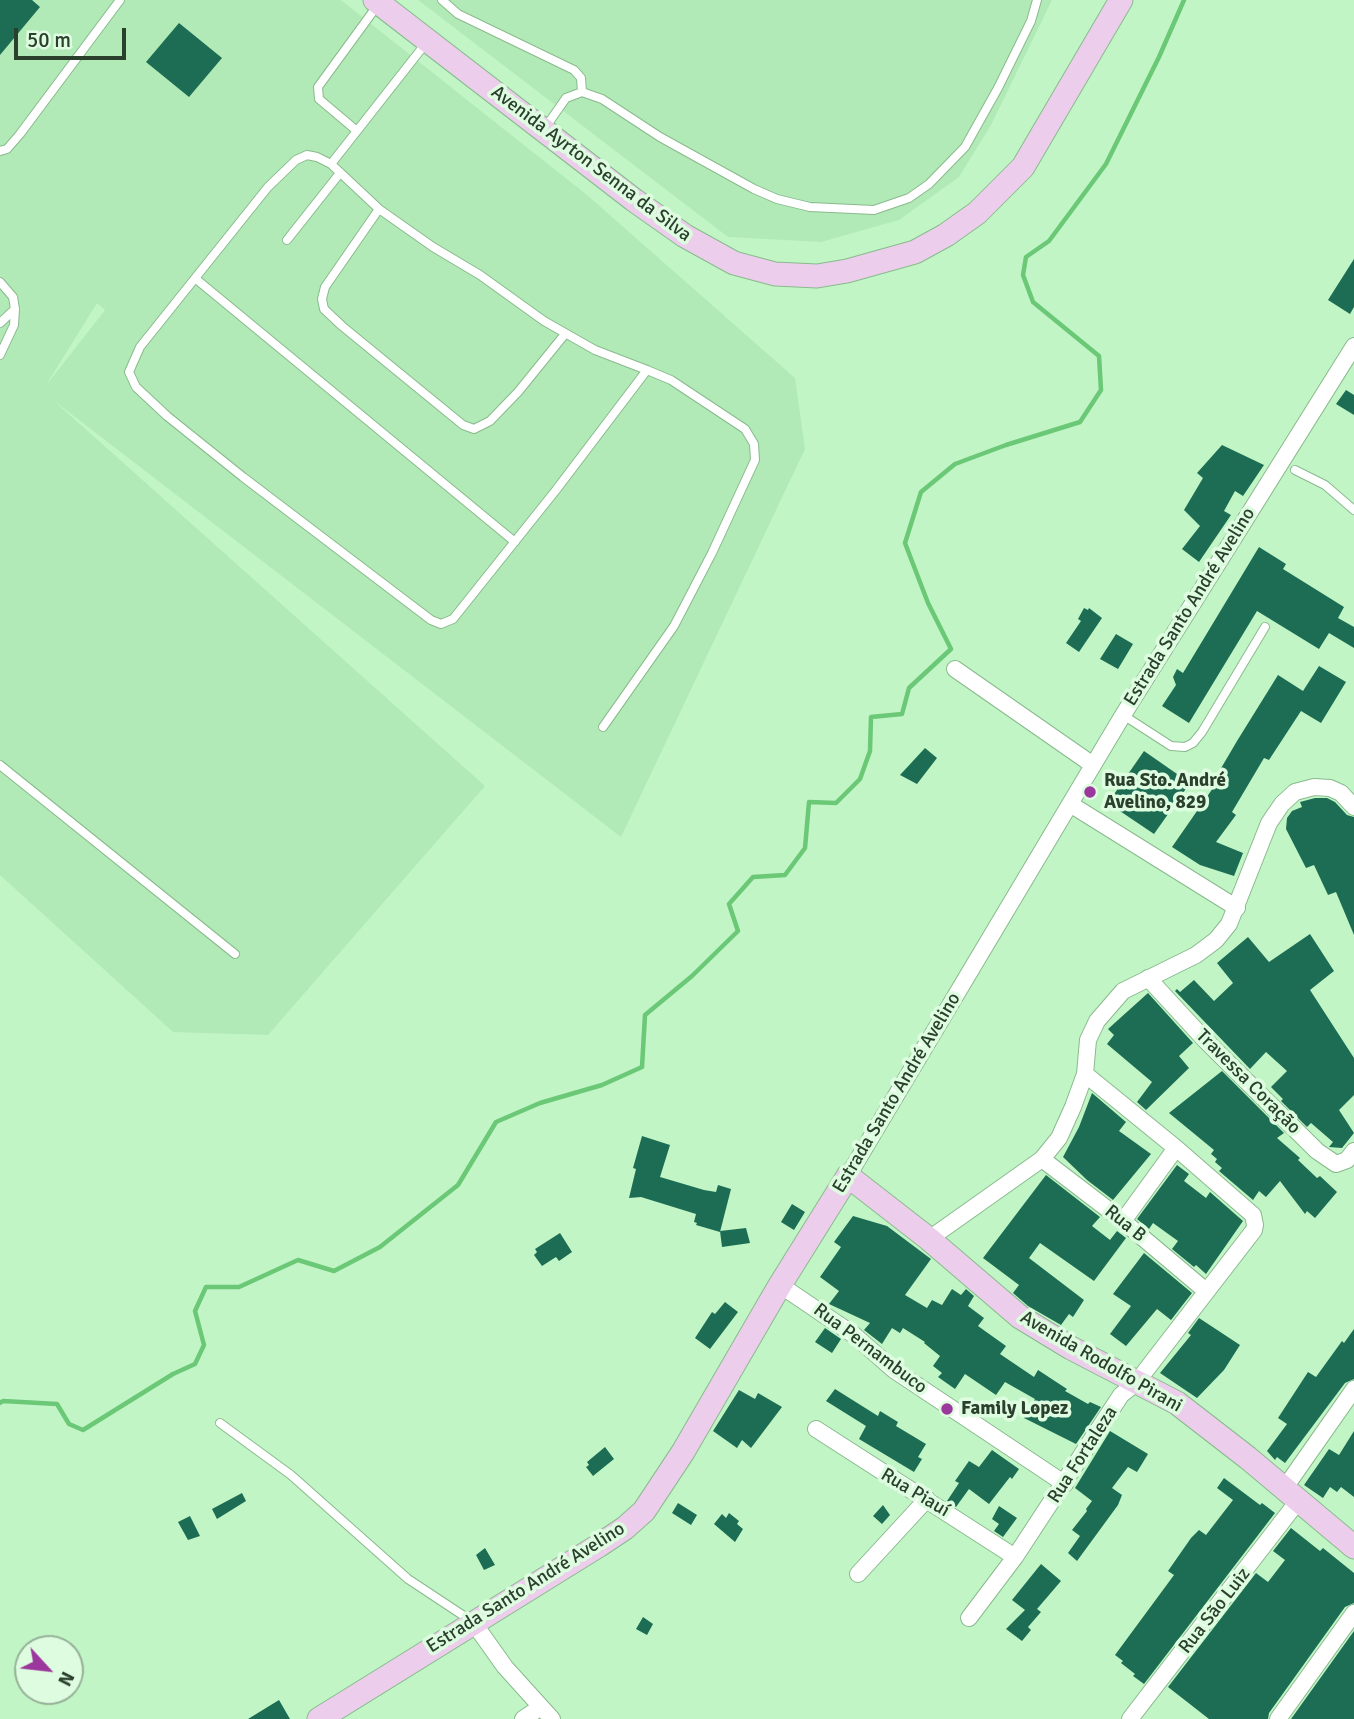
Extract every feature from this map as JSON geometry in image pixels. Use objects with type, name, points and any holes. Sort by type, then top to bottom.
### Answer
[{"type":"main road","name":"Avenida Ayrton Senna da Silva","points":[[377,2],[675,229],[734,263],[775,274],[817,276],[847,271],[915,252],[946,235],[977,213],[1023,167],[1121,0]]},
{"type":"main road","name":"Avenida Rodolfo Pirani","points":[[848,1176],[929,1239],[1020,1317],[1136,1383],[1177,1403],[1354,1547]]},
{"type":"main road","name":"Estrada Santo André Avelino","points":[[319,1719],[598,1546],[644,1511],[683,1452],[780,1285],[848,1176]]},
{"type":"street","name":"Estrada Santo André Avelino","points":[[848,1176],[1123,715],[1354,346]]},
{"type":"street","points":[[1280,461],[1296,470]]},
{"type":"street","points":[[955,669],[1093,765]]},
{"type":"street","points":[[929,1239],[1042,1159],[1059,1138],[1066,1124],[1085,1073],[1088,1040],[1097,1021],[1124,991],[1196,955],[1216,940],[1237,908],[1269,823],[1282,804],[1295,792],[1314,787],[1329,788],[1341,793],[1354,807]]},
{"type":"street","points":[[1070,804],[1237,908]]},
{"type":"street","name":"Travessa Coração","points":[[1148,978],[1317,1151],[1336,1164],[1347,1160],[1354,1151]]},
{"type":"street","points":[[1085,1073],[1177,1148],[1123,1221]]},
{"type":"street","name":"Rua Fortaleza","points":[[969,1618],[1065,1484],[1121,1395],[1136,1383],[1254,1230],[1253,1215],[1177,1148]]},
{"type":"street","name":"Rua B","points":[[1042,1159],[1123,1221],[1206,1291]]},
{"type":"street","name":"Rua Pernambuco","points":[[780,1285],[854,1335],[894,1370],[1065,1484]]},
{"type":"street","name":"Rua São Luiz","points":[[1130,1719],[1291,1495],[1353,1394]]},
{"type":"street","name":"Rua Piauí","points":[[816,1429],[1015,1557]]},
{"type":"street","points":[[858,1574],[927,1499]]},
{"type":"street","points":[[1278,1719],[1354,1613]]},
{"type":"street","points":[[472,1622],[505,1667],[546,1713],[523,1719]]},
{"type":"lane","points":[[0,151],[7,149],[20,134],[120,0]]},
{"type":"lane","points":[[442,0],[458,14],[574,70],[580,78],[582,92]]},
{"type":"lane","points":[[543,130],[566,98],[582,92],[601,99],[660,137],[777,199],[810,207],[874,210],[909,198],[929,184],[965,147],[979,125],[1031,21],[1037,0]]},
{"type":"lane","points":[[357,131],[319,99],[318,87],[377,2]]},
{"type":"lane","points":[[331,164],[427,41]]},
{"type":"lane","points":[[603,727],[674,626],[755,460],[754,444],[745,429],[690,392],[647,370],[595,350],[565,334],[379,209],[331,164],[307,155],[296,160],[268,187],[139,347],[129,372],[136,387],[167,416],[243,477],[437,623],[447,623],[514,542],[647,370]]},
{"type":"lane","points":[[287,240],[340,173]]},
{"type":"lane","points":[[379,209],[326,287],[321,299],[324,309],[463,425],[474,429],[491,421],[565,334]]},
{"type":"lane","points":[[196,279],[514,542]]},
{"type":"lane","points":[[0,282],[13,297],[15,309],[14,325],[0,355]]},
{"type":"lane","points":[[0,323],[15,309]]},
{"type":"lane","points":[[1296,470],[1325,485],[1354,510]]},
{"type":"lane","points":[[1123,715],[1171,746],[1185,747],[1193,743],[1265,627]]},
{"type":"lane","points":[[0,765],[235,954]]},
{"type":"lane","points":[[220,1423],[291,1475],[408,1578],[472,1622]]},
{"type":"shaded area","points":[[0,0],[341,0],[587,195],[795,378],[805,449],[621,837],[53,400],[485,786],[268,1035],[173,1032],[0,875]],"holes":[[[97,303],[105,310],[48,383]]]},
{"type":"shaded area","points":[[418,0],[1052,0],[991,125],[959,177],[899,220],[821,242],[728,237]]},
{"type":"building","points":[[0,0],[32,0],[40,7],[0,55]]},
{"type":"building","points":[[179,23],[222,58],[189,97],[146,62]]},
{"type":"building","points":[[1354,259],[1354,307],[1350,314],[1328,300]]},
{"type":"building","points":[[1346,390],[1354,395],[1354,415],[1336,404]]},
{"type":"building","points":[[1222,445],[1264,465],[1243,496],[1235,491],[1224,511],[1231,515],[1199,562],[1182,549],[1200,526],[1184,510],[1203,478],[1197,473]]},
{"type":"building","points":[[1259,547],[1286,564],[1283,569],[1344,607],[1338,618],[1354,627],[1354,648],[1329,633],[1319,649],[1257,611],[1189,723],[1162,706],[1176,685],[1173,677],[1177,669],[1183,673]]},
{"type":"building","points":[[1084,608],[1089,608],[1102,618],[1079,652],[1066,643],[1081,621],[1078,619]]},
{"type":"building","points":[[1116,634],[1133,644],[1118,669],[1100,659]]},
{"type":"building","points":[[1319,666],[1346,682],[1321,723],[1301,711],[1269,760],[1264,758],[1232,812],[1236,815],[1216,842],[1243,853],[1234,876],[1200,865],[1172,847],[1213,788],[1210,787],[1278,675],[1303,691]]},
{"type":"building","points":[[925,748],[937,758],[917,784],[900,775]]},
{"type":"building","points":[[1144,751],[1190,783],[1154,834],[1108,803]]},
{"type":"building","points":[[1327,798],[1335,802],[1347,815],[1354,817],[1354,935],[1336,892],[1328,895],[1314,865],[1306,868],[1286,829],[1287,818],[1292,811],[1302,807],[1300,802]]},
{"type":"building","points":[[1310,934],[1334,971],[1310,990],[1354,1058],[1354,1095],[1339,1110],[1354,1133],[1342,1148],[1329,1147],[1333,1142],[1311,1123],[1307,1127],[1271,1087],[1287,1071],[1266,1052],[1250,1069],[1175,991],[1177,989],[1180,992],[1194,980],[1214,1001],[1233,983],[1217,963],[1248,937],[1269,962]]},
{"type":"building","points":[[1148,993],[1193,1043],[1179,1056],[1189,1068],[1146,1110],[1137,1102],[1152,1082],[1107,1044],[1114,1035],[1108,1029]]},
{"type":"building","points":[[1222,1071],[1284,1133],[1277,1138],[1300,1158],[1298,1160],[1317,1178],[1320,1176],[1337,1192],[1315,1218],[1307,1211],[1305,1214],[1280,1181],[1266,1197],[1259,1191],[1253,1200],[1219,1171],[1222,1168],[1211,1154],[1214,1150],[1169,1113]]},
{"type":"building","points":[[1092,1093],[1126,1122],[1119,1131],[1151,1154],[1113,1200],[1063,1157],[1079,1127]]},
{"type":"building","points":[[642,1136],[670,1145],[660,1177],[704,1190],[716,1192],[718,1185],[731,1189],[720,1232],[696,1225],[696,1214],[641,1197],[629,1198],[636,1169],[633,1168]]},
{"type":"building","points":[[1177,1165],[1189,1174],[1184,1181],[1206,1198],[1210,1192],[1243,1221],[1206,1274],[1172,1249],[1178,1241],[1153,1223],[1149,1229],[1137,1219]]},
{"type":"building","points":[[1046,1175],[1100,1217],[1092,1226],[1110,1240],[1117,1231],[1126,1238],[1094,1281],[1040,1243],[1029,1258],[1084,1300],[1073,1317],[1069,1314],[1061,1325],[1028,1306],[1013,1293],[1019,1285],[983,1258]]},
{"type":"building","points":[[792,1204],[805,1212],[794,1230],[781,1222]]},
{"type":"building","points":[[853,1216],[887,1226],[931,1259],[905,1295],[927,1308],[932,1300],[942,1305],[952,1289],[961,1295],[966,1289],[974,1296],[968,1306],[984,1318],[978,1326],[1006,1346],[1000,1354],[1034,1377],[1038,1370],[1067,1389],[1065,1391],[1088,1404],[1090,1402],[1101,1407],[1076,1444],[1024,1418],[1035,1399],[1005,1382],[996,1395],[965,1374],[955,1389],[938,1377],[942,1373],[933,1366],[940,1356],[925,1342],[903,1328],[900,1333],[892,1328],[882,1344],[864,1330],[870,1323],[829,1304],[839,1291],[820,1277],[841,1247],[834,1242]]},
{"type":"building","points":[[746,1228],[750,1243],[722,1247],[720,1231]]},
{"type":"building","points":[[560,1233],[572,1252],[559,1261],[556,1257],[542,1266],[534,1255],[537,1252],[535,1249]]},
{"type":"building","points":[[1144,1253],[1192,1293],[1171,1320],[1157,1309],[1126,1346],[1110,1334],[1131,1306],[1113,1294]]},
{"type":"building","points":[[725,1302],[738,1312],[710,1349],[695,1338],[712,1312],[715,1314]]},
{"type":"building","points":[[1199,1318],[1240,1345],[1224,1370],[1197,1398],[1160,1373],[1191,1335],[1188,1333]]},
{"type":"building","points":[[825,1328],[841,1339],[832,1353],[815,1342]]},
{"type":"building","points":[[1354,1329],[1354,1379],[1345,1383],[1285,1463],[1277,1457],[1275,1460],[1267,1451],[1287,1424],[1278,1418],[1308,1372],[1316,1377]]},
{"type":"building","points":[[835,1389],[878,1416],[880,1411],[898,1422],[896,1426],[926,1444],[918,1457],[922,1459],[914,1472],[859,1439],[866,1426],[826,1401]]},
{"type":"building","points":[[739,1390],[755,1399],[758,1393],[782,1407],[751,1448],[742,1440],[737,1448],[713,1431]]},
{"type":"building","points":[[1110,1431],[1148,1454],[1137,1472],[1128,1467],[1112,1488],[1122,1495],[1118,1505],[1077,1561],[1068,1553],[1080,1536],[1072,1530],[1092,1501],[1075,1488]]},
{"type":"building","points":[[1354,1431],[1354,1497],[1341,1487],[1337,1492],[1330,1487],[1323,1498],[1304,1485],[1329,1449],[1339,1455]]},
{"type":"building","points":[[605,1447],[614,1459],[593,1476],[586,1467],[589,1465],[587,1462]]},
{"type":"building","points":[[992,1450],[1019,1469],[1012,1479],[1010,1477],[989,1504],[969,1489],[956,1507],[947,1501],[959,1483],[955,1481],[969,1461],[979,1467]]},
{"type":"building","points":[[1224,1478],[1275,1513],[1144,1684],[1133,1676],[1135,1674],[1115,1655],[1174,1575],[1168,1571],[1191,1538],[1199,1530],[1206,1535],[1233,1500],[1217,1488]]},
{"type":"building","points":[[242,1493],[246,1501],[217,1519],[212,1509]]},
{"type":"building","points":[[678,1503],[697,1515],[691,1525],[672,1513]]},
{"type":"building","points":[[883,1505],[890,1515],[882,1524],[873,1516]]},
{"type":"building","points":[[999,1506],[1017,1518],[1003,1537],[994,1531],[999,1524],[992,1519]]},
{"type":"building","points":[[729,1513],[739,1521],[737,1524],[743,1529],[735,1542],[714,1524],[722,1514],[726,1518]]},
{"type":"building","points":[[190,1516],[200,1536],[188,1540],[178,1522]]},
{"type":"building","points":[[1291,1528],[1320,1551],[1323,1548],[1354,1573],[1354,1603],[1345,1607],[1269,1713],[1268,1719],[1209,1719],[1168,1687],[1256,1573],[1268,1582],[1285,1560],[1273,1551]]},
{"type":"building","points":[[485,1548],[495,1565],[484,1570],[476,1555]]},
{"type":"building","points":[[1041,1564],[1061,1581],[1037,1609],[1041,1612],[1028,1627],[1031,1630],[1022,1641],[1006,1629],[1025,1610],[1012,1600]]},
{"type":"building","points":[[643,1617],[653,1624],[647,1635],[636,1629]]},
{"type":"building","points":[[1354,1631],[1354,1719],[1291,1719]]},
{"type":"building","points":[[279,1700],[290,1719],[248,1719]]},
{"type":"waterway","points":[[0,1403],[57,1404],[69,1424],[83,1430],[173,1374],[195,1364],[204,1345],[195,1311],[206,1287],[239,1287],[298,1260],[334,1271],[380,1247],[458,1185],[496,1122],[540,1103],[602,1085],[642,1067],[645,1015],[692,976],[738,931],[729,904],[753,877],[785,875],[805,848],[809,802],[836,803],[860,779],[870,751],[871,717],[902,714],[909,688],[951,649],[928,603],[905,543],[921,492],[955,464],[1080,422],[1101,390],[1099,356],[1033,302],[1023,275],[1026,257],[1049,241],[1106,164],[1184,0]]},
{"type":"place","name":"Rua Sto. André Avelino, 829","points":[[1090,792]]},
{"type":"place","name":"Family Lopez","points":[[947,1409]]}]
